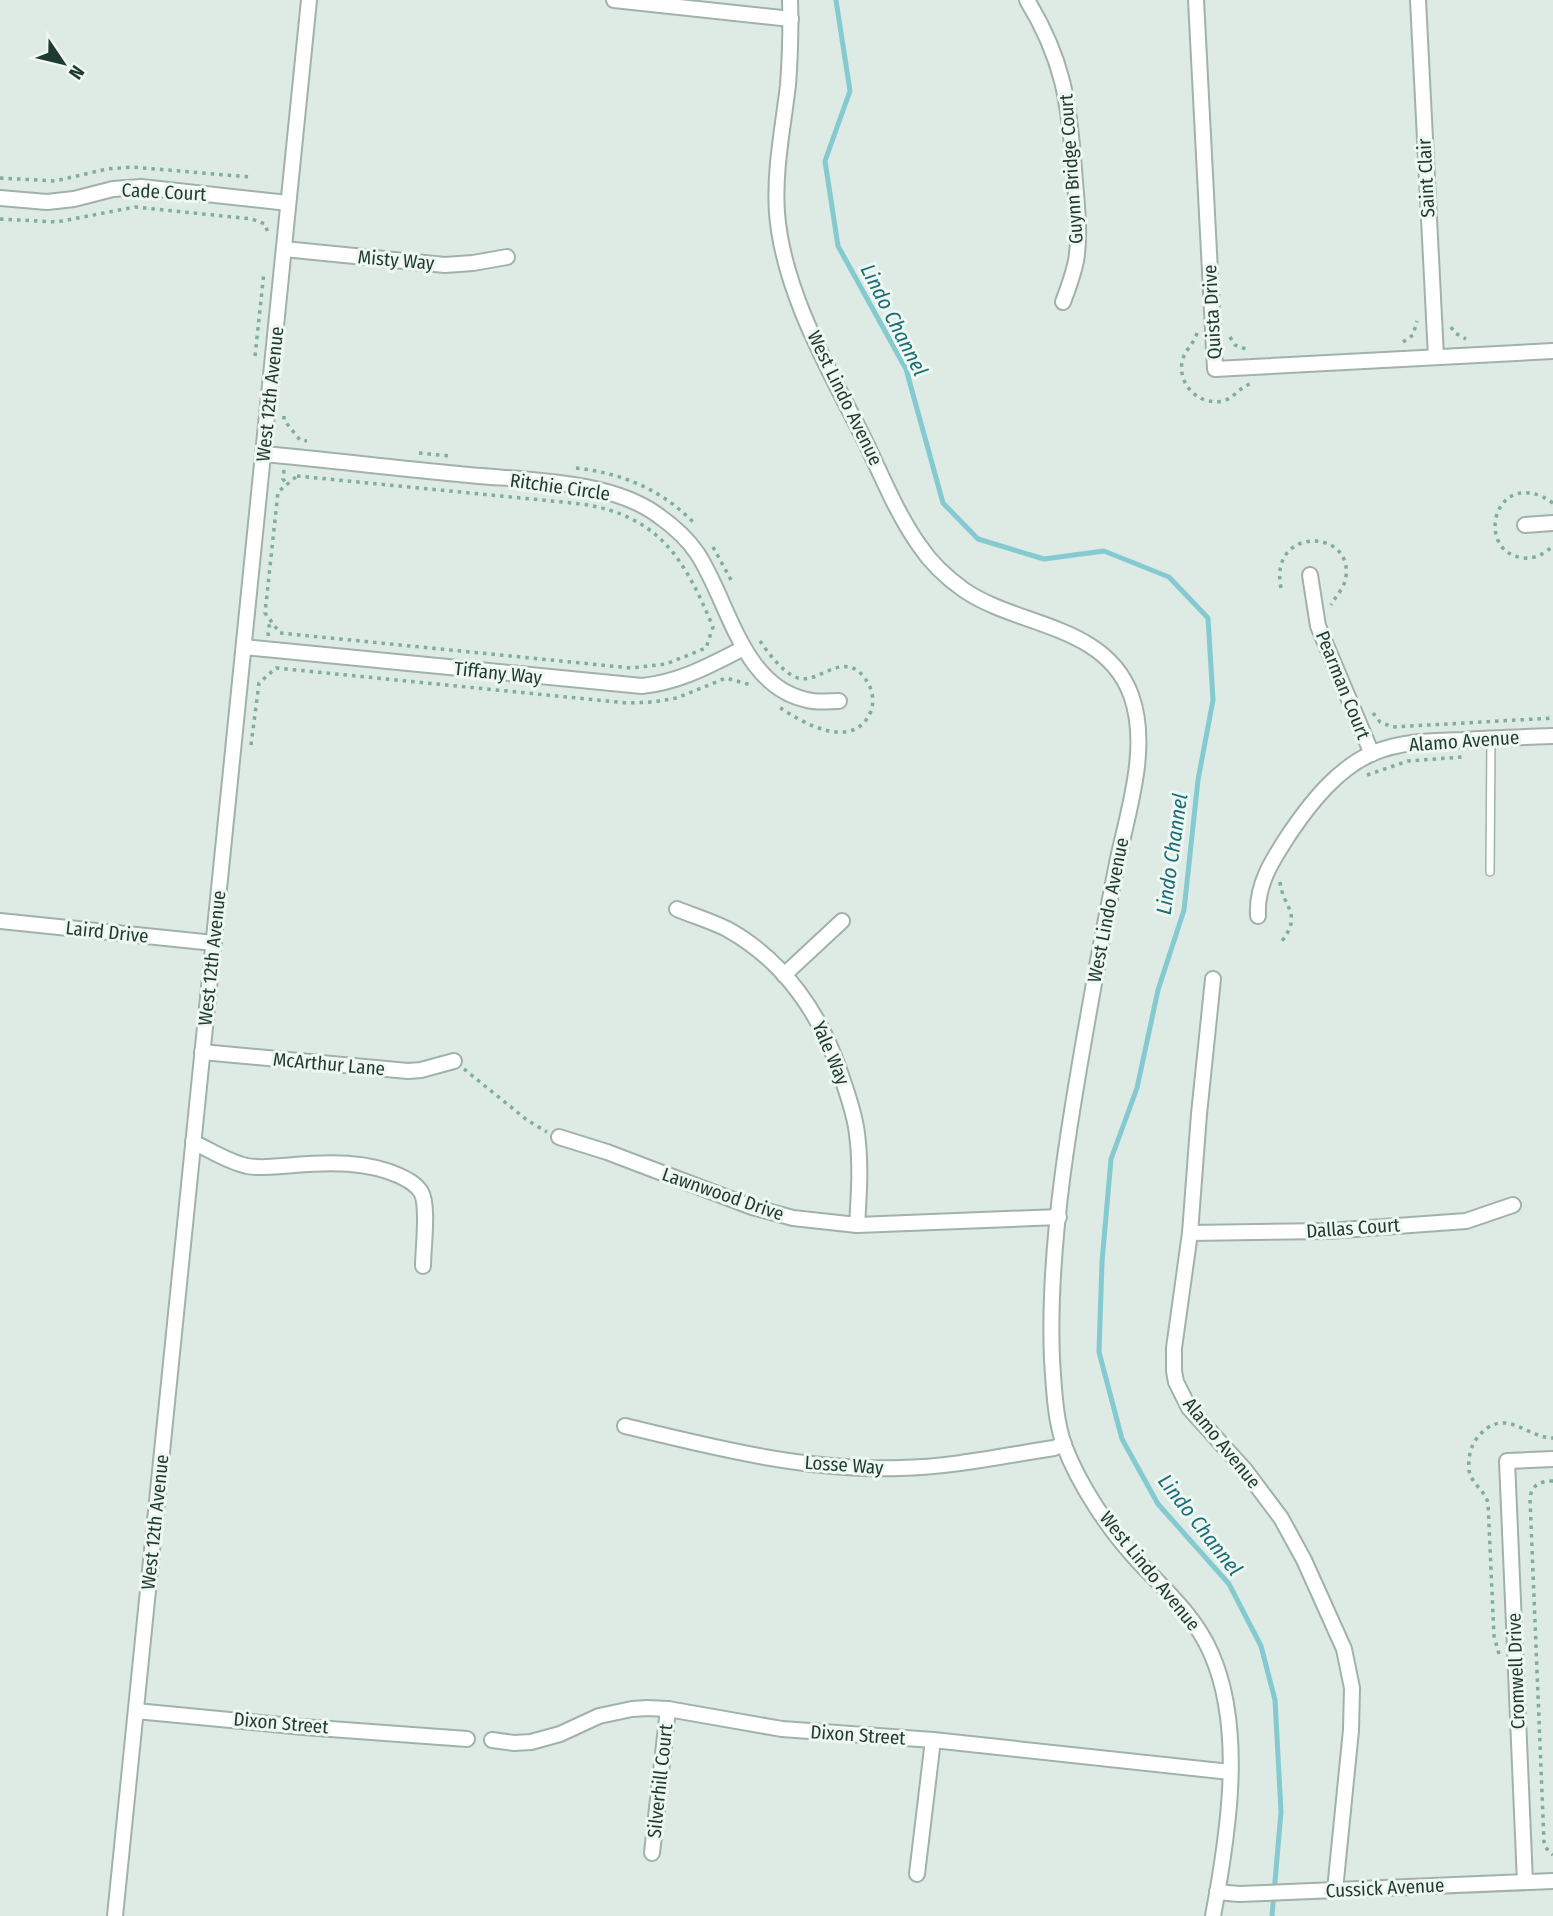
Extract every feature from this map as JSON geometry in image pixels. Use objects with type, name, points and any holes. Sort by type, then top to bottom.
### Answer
[{"type":"street","name":"West 12th Avenue","points":[[115,1916],[309,0]]},
{"type":"street","points":[[614,0],[791,19]]},
{"type":"street","name":"West Lindo Avenue","points":[[790,0],[788,87],[776,196],[779,233],[801,305],[869,449],[914,538],[945,575],[982,601],[1060,630],[1092,646],[1109,660],[1122,677],[1134,705],[1138,731],[1135,777],[1089,1007],[1069,1136],[1059,1217],[1052,1352],[1064,1444],[1093,1501],[1111,1529],[1187,1613],[1209,1647],[1223,1685],[1231,1745],[1230,1772],[1213,1916]]},
{"type":"street","name":"Guynn Bridge Court","points":[[1027,0],[1056,57],[1069,111],[1077,243],[1073,274],[1063,302]]},
{"type":"street","name":"Quista Drive","points":[[1196,0],[1215,369],[1553,351]]},
{"type":"street","name":"Saint Clair","points":[[1418,0],[1436,357]]},
{"type":"street","name":"Cade Court","points":[[0,198],[47,202],[113,188],[141,187],[288,202]]},
{"type":"street","name":"Misty Way","points":[[284,249],[444,265],[507,257]]},
{"type":"street","name":"Ritchie Circle","points":[[264,454],[566,484],[624,496],[640,503],[670,524],[695,551],[713,581],[744,648],[761,671],[784,690],[808,700],[839,701]]},
{"type":"street","points":[[1525,525],[1553,523]]},
{"type":"street","name":"Pearman Court","points":[[1311,575],[1318,626],[1372,754]]},
{"type":"street","name":"Tiffany Way","points":[[244,647],[642,686],[676,680],[744,648]]},
{"type":"street","name":"Alamo Avenue","points":[[1258,916],[1262,881],[1297,823],[1326,787],[1372,754],[1419,742],[1553,736]]},
{"type":"street","name":"Yale Way","points":[[677,909],[712,922],[740,937],[785,975],[820,1021],[839,1066],[852,1108],[859,1152],[857,1225]]},
{"type":"street","name":"Laird Drive","points":[[0,921],[214,943]]},
{"type":"street","points":[[785,975],[842,921]]},
{"type":"street","name":"Alamo Avenue","points":[[1213,979],[1190,1233],[1174,1348],[1176,1382],[1189,1408],[1245,1470],[1281,1518],[1338,1632],[1350,1670],[1351,1730],[1335,1890]]},
{"type":"street","name":"McArthur Lane","points":[[202,1052],[408,1071],[454,1061]]},
{"type":"street","name":"Lawnwood Drive","points":[[559,1138],[607,1152],[773,1213],[815,1222],[857,1225],[1059,1217]]},
{"type":"street","points":[[193,1142],[228,1160],[247,1166],[352,1164],[386,1171],[407,1180],[415,1185],[423,1196],[423,1266]]},
{"type":"street","name":"Dallas Court","points":[[1190,1233],[1328,1231],[1466,1221],[1513,1205]]},
{"type":"street","name":"Losse Way","points":[[625,1426],[761,1457],[858,1468],[934,1465],[1054,1448],[1064,1444]]},
{"type":"street","name":"Cromwell Drive","points":[[1525,1882],[1507,1461],[1553,1459]]},
{"type":"street","name":"Dixon Street","points":[[492,1741],[531,1742],[560,1734],[599,1716],[615,1712],[668,1709],[782,1729],[933,1740],[1230,1772]]},
{"type":"street","name":"Silverhill Court","points":[[652,1853],[668,1709]]},
{"type":"street","name":"Dixon Street","points":[[136,1711],[467,1739]]},
{"type":"street","points":[[917,1874],[933,1740]]},
{"type":"street","name":"Cussick Avenue","points":[[1217,1892],[1239,1894],[1553,1881]]},
{"type":"lane","points":[[1490,872],[1492,738]]},
{"type":"path","points":[[0,219],[57,222],[114,209],[147,208],[251,219],[265,224],[268,236]]},
{"type":"path","points":[[255,356],[265,262]]},
{"type":"path","points":[[1449,319],[1455,333],[1474,340]]},
{"type":"path","points":[[1399,343],[1413,335],[1418,320]]},
{"type":"path","points":[[1228,331],[1235,345],[1250,351]]},
{"type":"path","points":[[1197,332],[1181,366],[1186,384],[1194,394],[1205,400],[1219,401],[1231,397],[1246,385],[1259,382]]},
{"type":"path","points":[[284,416],[284,420],[300,440],[309,441]]},
{"type":"path","points":[[409,452],[450,456]]},
{"type":"path","points":[[567,467],[610,474],[638,483],[667,499],[699,529]]},
{"type":"path","points":[[297,477],[575,503],[612,510],[640,523],[670,549],[687,570],[713,627],[706,648],[666,664],[642,668],[280,632],[265,613],[278,492],[297,477]]},
{"type":"path","points":[[709,540],[735,590]]},
{"type":"path","points":[[1281,588],[1279,570],[1289,550],[1305,541],[1326,543],[1342,558],[1346,572],[1344,585],[1331,609]]},
{"type":"path","points":[[758,638],[795,677],[810,679],[830,669],[845,667],[864,677],[873,698],[870,713],[862,725],[842,733],[810,724],[774,704]]},
{"type":"path","points":[[251,745],[259,683],[276,668],[627,703],[677,698],[726,678],[749,683],[757,690]]},
{"type":"path","points":[[1372,712],[1380,722],[1393,727],[1553,718]]},
{"type":"path","points":[[1365,776],[1387,766],[1408,761],[1491,755]]},
{"type":"path","points":[[1282,874],[1281,889],[1290,905],[1292,918],[1282,941]]},
{"type":"path","points":[[454,1061],[527,1120],[559,1138]]},
{"type":"path","points":[[1553,1481],[1536,1484],[1530,1499],[1544,1842],[1553,1855]]},
{"type":"waterway","name":"Lindo Channel","points":[[836,0],[850,91],[825,161],[838,246],[906,369],[943,503],[978,539],[1044,559],[1104,551],[1169,577],[1208,618],[1213,700],[1198,780],[1184,910],[1158,990],[1137,1088],[1111,1159],[1102,1262],[1099,1352],[1122,1439],[1158,1504],[1229,1584],[1261,1646],[1275,1700],[1281,1812],[1272,1916]]}]
